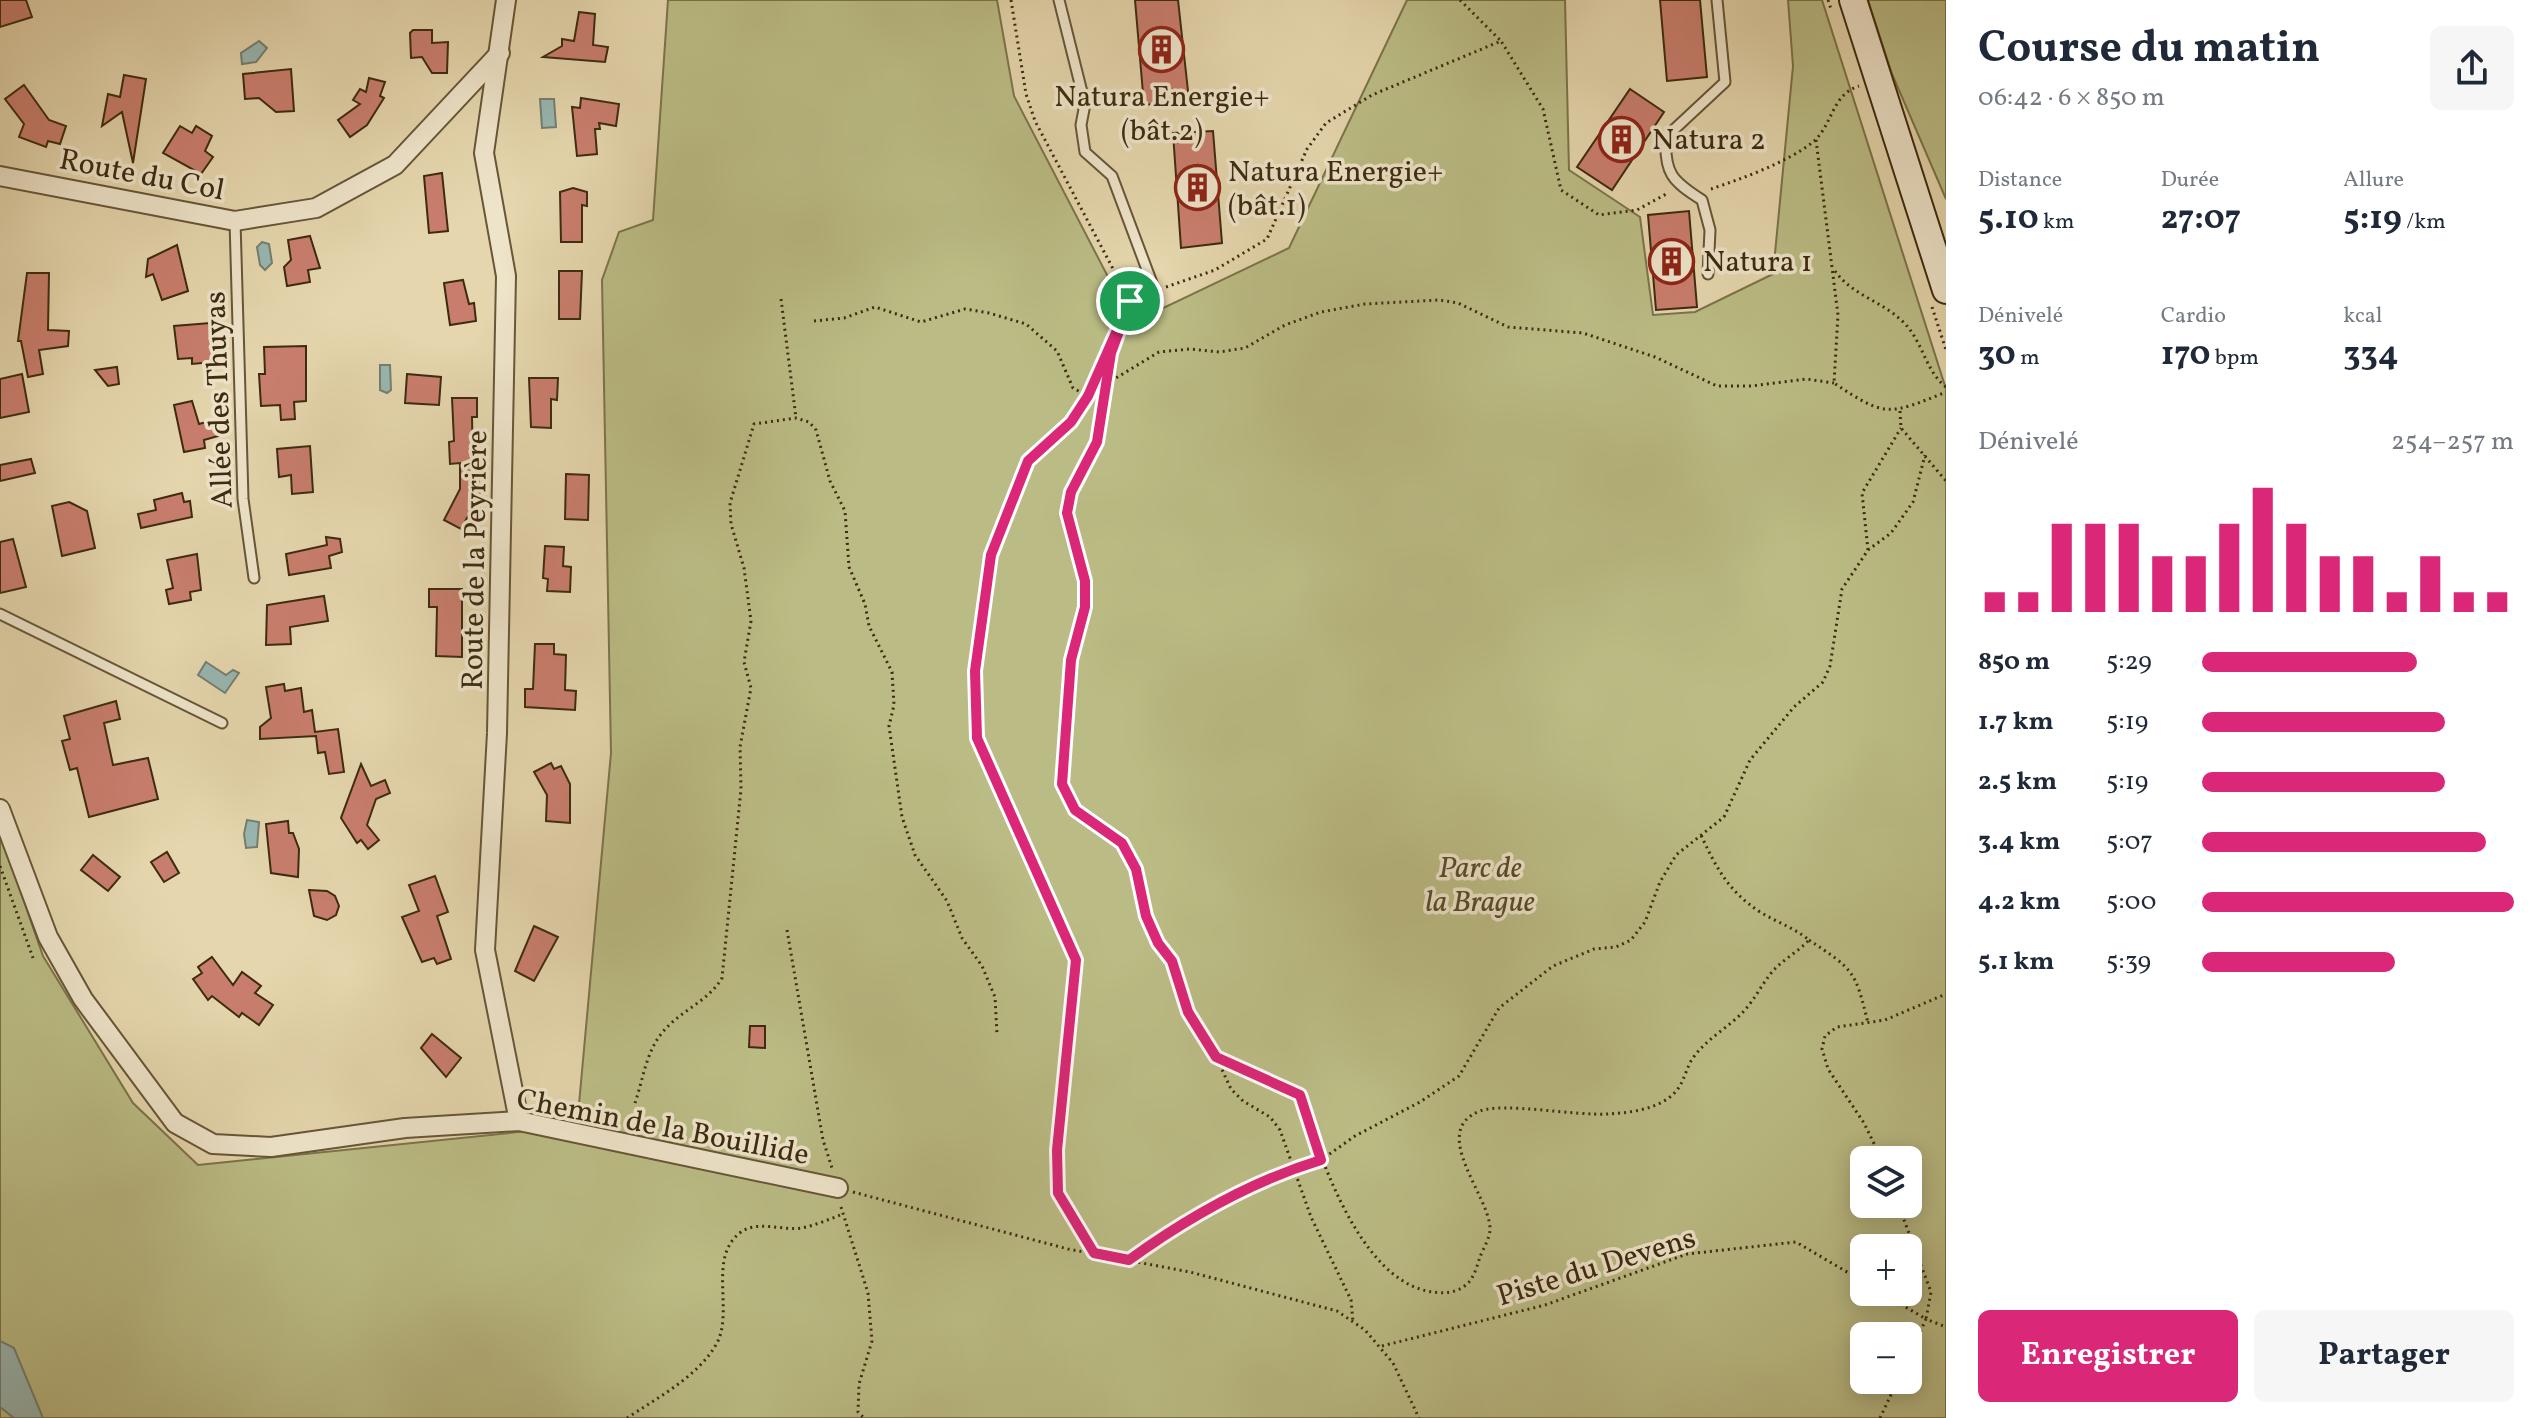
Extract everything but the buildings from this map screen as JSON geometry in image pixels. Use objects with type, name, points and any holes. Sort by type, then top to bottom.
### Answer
[{"type":"main road","points":[[1853,0],[1946,290]]},
{"type":"street","name":"Route de la Peyrière","points":[[506,0],[501,52],[484,153],[506,276],[497,733],[485,950],[519,1121]]},
{"type":"street","name":"Route du Col","points":[[0,176],[235,221],[316,208],[395,165],[501,52]]},
{"type":"street","name":"Chemin de la Bouillide","points":[[0,809],[48,937],[83,999],[175,1123],[213,1144],[271,1147],[405,1128],[519,1121],[838,1188]]},
{"type":"lane","points":[[1059,0],[1085,104],[1081,125],[1085,152],[1112,176],[1155,291]]},
{"type":"lane","points":[[1708,274],[1710,230],[1702,200],[1679,186],[1664,163],[1666,137],[1725,82],[1717,0]]},
{"type":"lane","name":"Allée des Thuyas","points":[[235,221],[243,499],[254,578]]},
{"type":"lane","points":[[0,614],[222,723]]},
{"type":"path","points":[[1011,0],[1026,94],[1035,121],[1130,301],[1111,353],[1097,442],[1071,492],[1067,513],[1085,581],[1085,607],[1071,660],[1062,784],[1075,810],[1122,843],[1136,869],[1146,916],[1158,943],[1172,961],[1188,1012],[1216,1057],[1231,1089],[1243,1101],[1270,1117],[1280,1130],[1311,1217],[1351,1300],[1353,1322]]},
{"type":"path","points":[[1460,0],[1501,41],[1543,109],[1561,190],[1599,215],[1615,215],[1637,210],[1679,186]]},
{"type":"path","points":[[1094,1253],[1058,1193],[1057,1150],[1076,960],[977,738],[975,671],[991,555],[1028,461],[1071,422],[1088,396],[1130,301],[1215,270],[1267,239],[1307,149],[1326,123],[1372,95],[1501,41]]},
{"type":"path","points":[[1693,194],[1773,164],[1816,140],[1840,98],[1851,89],[1878,80]]},
{"type":"path","points":[[1816,140],[1838,315],[1834,383]]},
{"type":"path","points":[[1106,384],[1159,352],[1190,349],[1219,352],[1245,348],[1285,325],[1321,312],[1365,304],[1439,300],[1458,303],[1508,327],[1583,333],[1655,357],[1717,386],[1806,379],[1834,383],[1867,405],[1900,411],[1946,390],[1932,376],[1923,348],[1902,320],[1844,283],[1833,268]]},
{"type":"path","points":[[781,299],[796,418]]},
{"type":"path","points":[[814,321],[844,318],[875,307],[921,322],[965,309],[989,313],[1026,324],[1057,351],[1073,388],[1088,396]]},
{"type":"path","points":[[1868,550],[1861,512],[1862,493],[1901,428],[1900,411]]},
{"type":"path","points":[[635,1103],[650,1053],[662,1032],[714,991],[722,978],[742,779],[740,747],[751,688],[744,662],[751,621],[744,568],[731,524],[730,503],[754,424],[796,418],[809,422],[816,430],[830,481],[845,511],[849,567],[865,604],[869,626],[892,672],[894,705],[889,726],[902,817],[915,855],[947,901],[962,938],[982,966],[995,997],[997,1034]]},
{"type":"path","points":[[1901,428],[1946,481]]},
{"type":"path","points":[[1129,1260],[1183,1221],[1295,1168],[1321,1160],[1355,1136],[1420,1102],[1459,1076],[1499,1008],[1553,966],[1594,949],[1616,947],[1631,940],[1645,922],[1660,882],[1676,855],[1724,817],[1750,760],[1794,707],[1823,682],[1830,666],[1842,589],[1868,550],[1891,533],[1913,502],[1925,455]]},
{"type":"path","points":[[1700,833],[1722,880],[1760,912],[1793,928],[1849,967],[1857,981],[1869,1024]]},
{"type":"path","points":[[0,866],[33,958]]},
{"type":"path","points":[[1216,1057],[1300,1095],[1321,1160],[1359,1233],[1394,1275],[1413,1288],[1452,1293],[1469,1283],[1490,1231],[1488,1215],[1462,1158],[1459,1139],[1463,1124],[1479,1111],[1494,1108],[1580,1115],[1653,1107],[1671,1096],[1684,1081],[1691,1061],[1743,1012],[1773,971],[1809,940]]},
{"type":"path","points":[[1875,1146],[1864,1123],[1828,1069],[1822,1049],[1825,1036],[1837,1027],[1869,1024],[1928,1004],[1946,994]]},
{"type":"path","points":[[838,1188],[1094,1253],[1312,1303],[1353,1322],[1380,1347],[1393,1363],[1419,1418]]},
{"type":"path","points":[[627,1418],[698,1367],[716,1344],[724,1322],[724,1260],[733,1240],[744,1230],[768,1226],[800,1228],[843,1214]]},
{"type":"path","points":[[1903,1218],[1931,1292],[1922,1328]]},
{"type":"path","name":"Piste du Devens","points":[[1380,1347],[1545,1305],[1687,1254],[1796,1242],[1850,1274]]},
{"type":"path","points":[[1904,1306],[1946,1327]]},
{"type":"path","points":[[1880,1418],[1891,1394]]},
{"type":"green space","name":"Parc de la Brague","points":[[668,0],[997,0],[1014,96],[1132,323],[1289,248],[1407,0],[1565,0],[1569,170],[1640,217],[1653,315],[1695,312],[1773,274],[1793,66],[1788,0],[1822,0],[1946,389],[1946,1418],[0,1418],[0,832],[43,956],[133,1103],[198,1165],[577,1126],[611,753],[602,280],[619,232],[653,220]]},
{"type":"green space","points":[[1868,0],[1946,0],[1946,199],[1892,74]]},
{"type":"water","points":[[259,41],[267,48],[256,62],[242,64],[241,53]]},
{"type":"water","points":[[540,99],[554,99],[556,127],[542,128]]},
{"type":"water","points":[[262,242],[269,244],[272,263],[265,270],[260,265],[257,247]]},
{"type":"water","points":[[380,365],[390,365],[391,390],[387,393],[380,390]]},
{"type":"water","points":[[206,662],[226,675],[233,670],[239,673],[225,693],[198,675]]},
{"type":"water","points":[[247,820],[259,822],[257,847],[246,848],[244,834]]},
{"type":"water","points":[[0,1341],[14,1348],[43,1418],[14,1418],[0,1407]]},
{"type":"place","name":"Natura Energie+ (bât.2)","points":[[1162,50]]},
{"type":"place","name":"Natura 2","points":[[1621,139]]},
{"type":"place","name":"Natura Energie+ (bât.1)","points":[[1197,188]]},
{"type":"place","name":"Natura 1","points":[[1672,261]]},
{"type":"route","points":[[1130,301],[1111,353],[1097,442],[1071,492],[1067,513],[1085,581],[1085,607],[1071,660],[1062,784],[1075,810],[1122,843],[1136,869],[1146,916],[1158,943],[1172,961],[1188,1012],[1216,1057],[1300,1095],[1321,1160],[1295,1168],[1183,1221],[1129,1260],[1094,1253],[1058,1193],[1057,1150],[1076,960],[977,738],[975,671],[991,555],[1028,461],[1071,422],[1088,396],[1130,301]]}]
